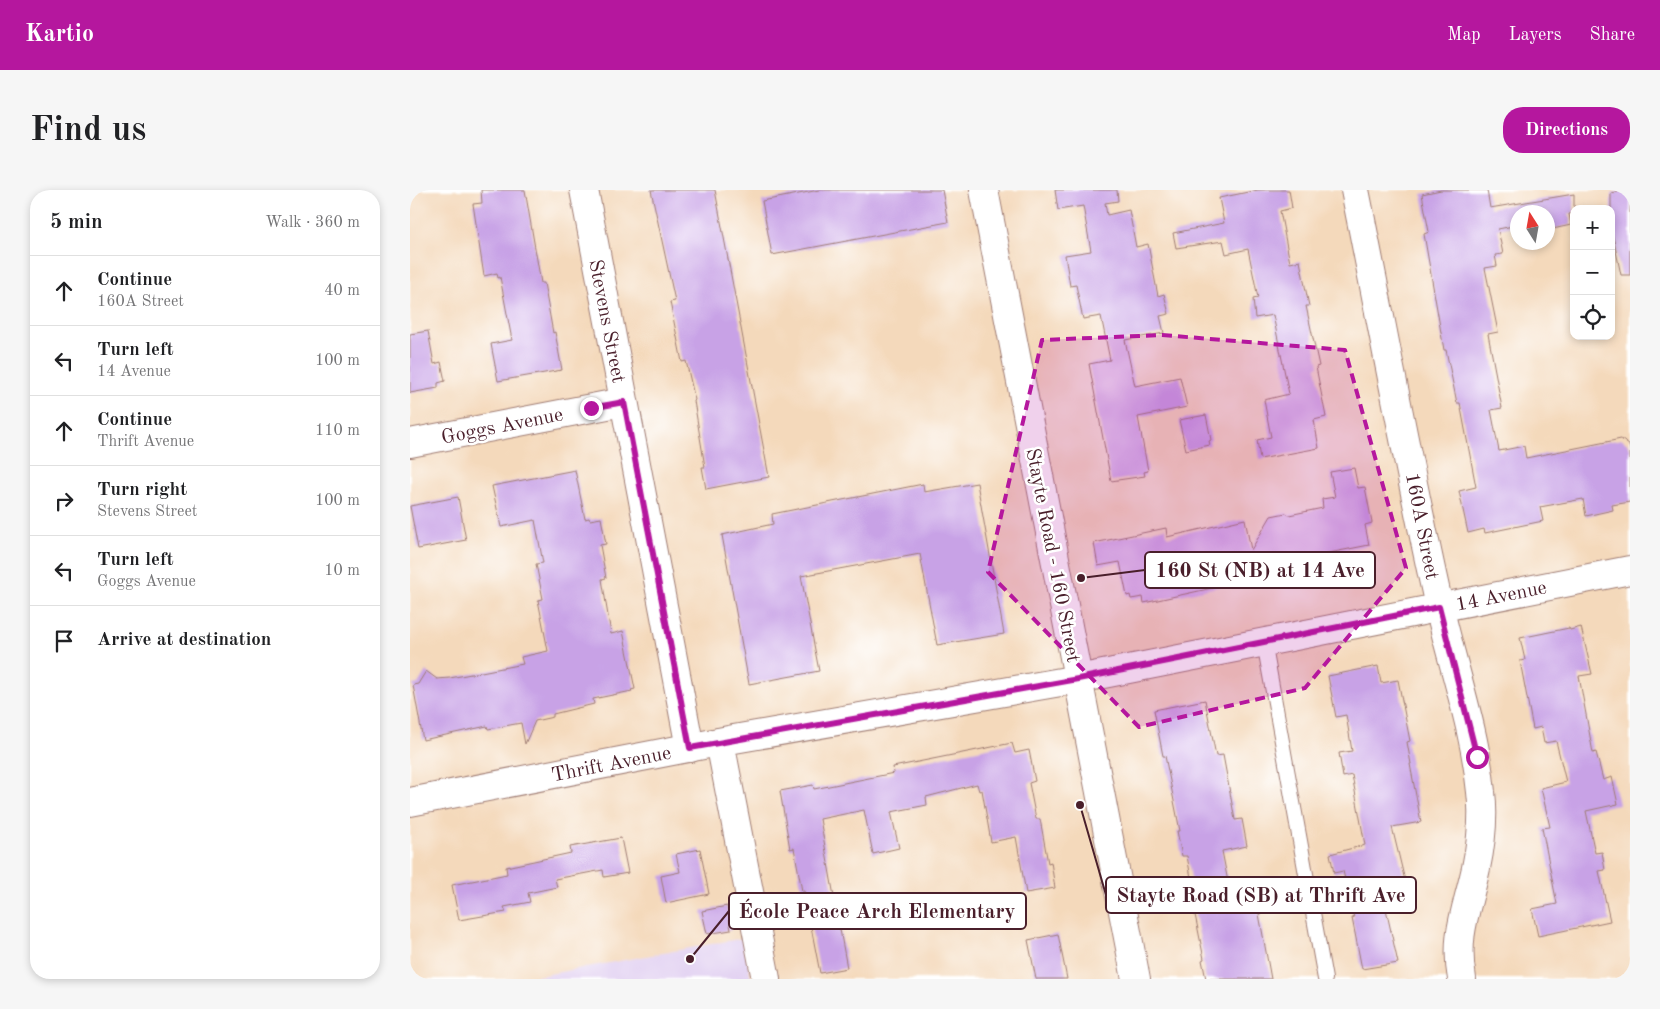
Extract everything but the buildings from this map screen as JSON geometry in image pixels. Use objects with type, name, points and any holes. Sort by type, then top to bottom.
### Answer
[{"type":"street","name":"Stevens Street","points":[[584,190],[690,748]]},
{"type":"street","name":"Stayte Road - 160 Street","points":[[984,190],[1136,979]]},
{"type":"street","name":"160A Street","points":[[1355,190],[1439,607],[1477,757],[1482,794],[1481,832],[1476,868],[1459,937],[1462,979]]},
{"type":"street","name":"Goggs Avenue","points":[[410,443],[624,402]]},
{"type":"street","name":"14 Avenue","points":[[1078,679],[1630,570]]},
{"type":"street","name":"Thrift Avenue","points":[[410,802],[720,742],[1078,679]]},
{"type":"street","points":[[720,742],[766,979]]},
{"type":"lane","points":[[1264,642],[1325,979]]},
{"type":"highlighted area","points":[[1162,335],[1345,350],[1406,568],[1305,688],[1139,727],[988,572],[1042,340]]},
{"type":"shaded area","points":[[744,938],[751,979],[522,979]]},
{"type":"place","name":"160 St (NB) at 14 Ave","points":[[1081,578]]},
{"type":"place","name":"Stayte Road (SB) at Thrift Ave","points":[[1080,805]]},
{"type":"place","name":"École Peace Arch Elementary","points":[[690,959]]},
{"type":"route","points":[[591,408],[624,402],[690,748],[1078,679],[1439,607],[1477,757]]}]
